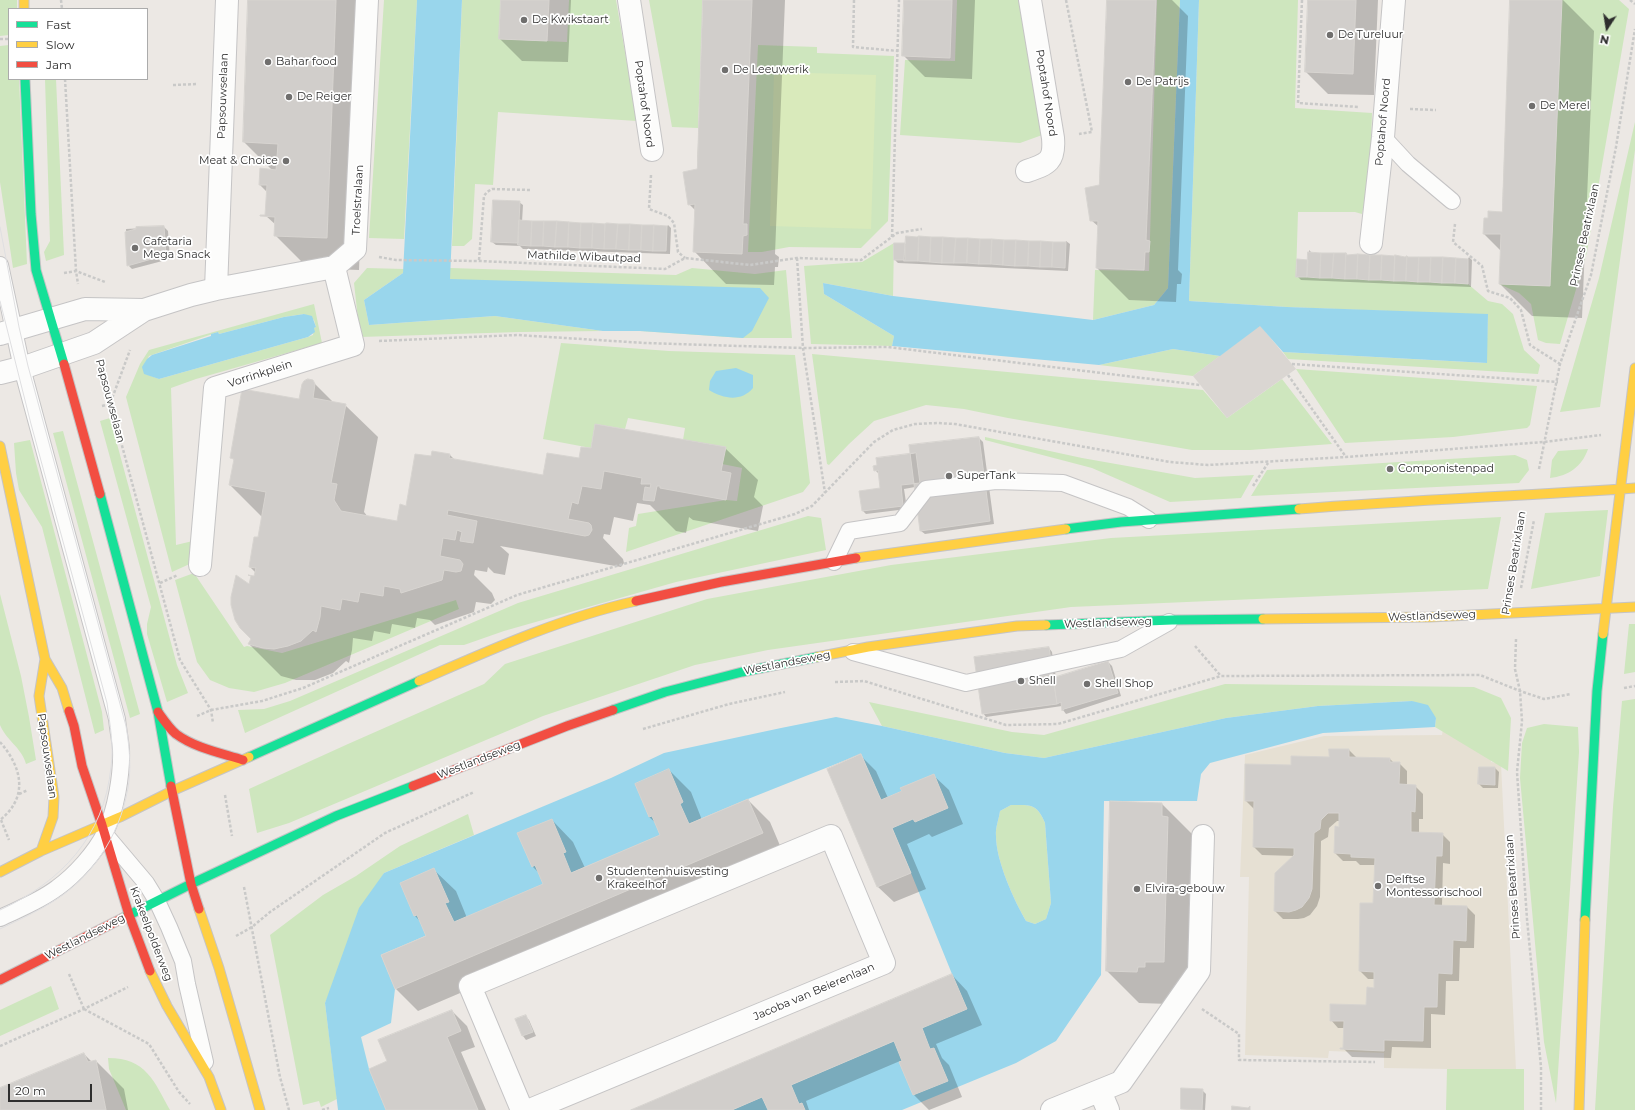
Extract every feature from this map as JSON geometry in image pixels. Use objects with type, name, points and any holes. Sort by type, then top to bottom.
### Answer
[{"type":"main road","points":[[25,80],[31,214],[36,270],[61,354],[158,712],[191,884],[214,954],[260,1110]]},
{"type":"main road","points":[[1579,1110],[1583,968],[1598,691],[1606,609],[1635,368]]},
{"type":"main road","name":"Papsouwselaan","points":[[0,446],[45,659],[62,688],[74,726],[82,766],[105,827]]},
{"type":"main road","points":[[0,872],[41,851],[105,827],[172,791],[510,640],[605,608],[721,582],[834,562],[907,550],[1113,523],[1387,502],[1536,495],[1635,488]]},
{"type":"main road","name":"Westlandseweg","points":[[0,980],[191,884],[336,816],[567,726],[665,692],[742,672],[848,650],[1017,626],[1172,620],[1430,617],[1635,608]]},
{"type":"main road","name":"Papsouwselaan","points":[[41,851],[53,817],[54,797],[39,696],[45,659]]},
{"type":"main road","points":[[158,712],[176,733],[200,747],[243,760]]},
{"type":"main road","name":"Krakeelpolderweg","points":[[105,827],[129,915],[152,976],[167,1006],[209,1077],[221,1110]]},
{"type":"street","name":"Papsouwselaan","points":[[216,288],[227,0]]},
{"type":"street","name":"Troelstralaan","points":[[334,267],[355,249],[367,0]]},
{"type":"street","name":"Poptahof Noord","points":[[629,0],[652,150]]},
{"type":"street","name":"Poptahof Noord","points":[[1027,171],[1040,167],[1050,159],[1054,151],[1030,0]]},
{"type":"street","name":"Poptahof Noord","points":[[1371,243],[1383,137],[1384,108],[1394,0]]},
{"type":"street","points":[[0,373],[22,368],[94,343],[144,310],[216,288],[334,267],[353,345]]},
{"type":"street","points":[[6,331],[85,309],[144,310]]},
{"type":"street","name":"Vorrinkplein","points":[[200,565],[215,388],[353,345]]},
{"type":"street","name":"Jacoba van Beierenlaan","points":[[522,1110],[470,986],[831,836],[884,962],[530,1110]]},
{"type":"street","points":[[1052,1110],[1104,1101],[1121,1082],[1199,972],[1203,836]]},
{"type":"lane","points":[[1383,137],[1408,164],[1452,201]]},
{"type":"lane","points":[[0,265],[6,331],[22,368],[117,718],[121,750],[120,778],[116,801],[105,827],[84,862],[66,881],[37,901],[0,918]]},
{"type":"lane","points":[[834,562],[849,531],[900,523],[926,489],[996,481],[1063,483],[1128,507],[1149,520]]},
{"type":"lane","points":[[848,650],[966,683],[1120,648],[1172,620]]},
{"type":"lane","points":[[105,827],[146,883],[157,901],[183,961],[209,1077]]},
{"type":"path","points":[[854,0],[853,47],[898,52]]},
{"type":"path","points":[[892,238],[899,0]]},
{"type":"path","points":[[1053,138],[1092,132],[1066,0]]},
{"type":"path","points":[[1302,0],[1298,103],[1436,110]]},
{"type":"path","points":[[1630,0],[1635,4]]},
{"type":"path","name":"Prinses Beatrixlaan","points":[[1541,1110],[1541,1067],[1527,919],[1517,772],[1522,722],[1520,691],[1515,668],[1518,614],[1521,586],[1533,522],[1544,442],[1558,382],[1560,364],[1591,276],[1616,148],[1635,29]]},
{"type":"path","points":[[65,80],[76,271],[85,309]]},
{"type":"path","name":"Poptahof Noord","points":[[652,150],[649,209],[668,216],[674,223],[678,252],[685,258]]},
{"type":"path","points":[[479,260],[484,196],[486,192],[492,189],[530,190]]},
{"type":"path","points":[[1452,201],[1455,222],[1453,242],[1482,266],[1488,291],[1510,298],[1521,310],[1530,345],[1560,364]]},
{"type":"path","points":[[685,258],[750,264],[797,258],[861,260],[897,233],[922,228]]},
{"type":"path","name":"Mathilde Wibautpad","points":[[396,260],[479,260],[665,269],[685,258]]},
{"type":"path","points":[[797,258],[803,348],[825,493]]},
{"type":"path","points":[[353,345],[370,342],[517,335],[645,343],[803,348],[888,348],[1200,384]]},
{"type":"path","name":"Papsouwselaan","points":[[94,343],[180,660],[211,710]]},
{"type":"path","points":[[1292,364],[1558,382]]},
{"type":"path","points":[[1288,374],[1346,457]]},
{"type":"path","points":[[218,752],[211,710],[262,701],[303,688],[517,595],[795,514],[812,506],[874,442],[893,430],[915,424],[937,422],[955,424],[1170,462],[1208,465],[1346,457],[1544,442],[1627,433]]},
{"type":"path","points":[[1172,620],[1221,676]]},
{"type":"path","points":[[830,682],[864,681],[1006,725],[1058,724],[1221,676],[1480,675],[1544,699],[1635,686]]},
{"type":"path","points":[[638,730],[729,704],[791,690]]},
{"type":"path","points":[[0,742],[6,748],[19,776],[19,794],[14,806],[0,820]]},
{"type":"path","points":[[220,770],[237,862],[244,885],[280,1077],[290,1110]]},
{"type":"path","points":[[252,927],[270,912],[385,833],[476,791]]},
{"type":"path","points":[[1182,995],[1239,1034],[1239,1060],[1375,1062]]},
{"type":"path","points":[[0,1046],[84,1008],[149,1044],[179,1092],[195,1110]]},
{"type":"path","points":[[322,1110],[329,1108]]},
{"type":"shaded area","points":[[1260,325],[1296,369],[1227,418],[1193,376]]},
{"type":"shaded area","name":"Delftse Montessorischool","points":[[1445,716],[1491,721],[1491,762],[1501,764],[1516,1070],[1384,1068],[1384,1053],[1329,1051],[1328,1058],[1245,1055],[1249,877],[1240,877],[1245,755],[1324,736],[1442,735]]},
{"type":"green space","points":[[0,0],[17,0],[17,8],[8,8],[8,35],[0,36]]},
{"type":"green space","points":[[384,0],[417,0],[404,239],[369,238]]},
{"type":"green space","points":[[462,0],[501,0],[499,39],[567,42],[569,0],[616,0],[637,121],[498,112],[493,185],[475,184],[472,239],[464,246],[452,246]]},
{"type":"green space","points":[[649,0],[703,0],[698,128],[672,127]]},
{"type":"green space","points":[[957,0],[1023,0],[1045,134],[1020,143],[900,135],[905,60],[955,61]]},
{"type":"green space","points":[[1157,0],[1180,0],[1168,288],[1154,305],[1093,320],[1095,270],[1149,271]]},
{"type":"green space","points":[[1199,0],[1298,0],[1295,108],[1372,113],[1370,176],[1362,214],[1355,212],[1298,212],[1296,276],[1468,284],[1488,301],[1502,304],[1513,314],[1524,350],[1540,365],[1538,374],[1288,359],[1283,352],[1486,363],[1488,315],[1287,307],[1189,301]]},
{"type":"green space","points":[[1562,0],[1619,0],[1629,9],[1587,252],[1560,344],[1546,343],[1538,340],[1531,304],[1519,293],[1499,284],[1550,286]]},
{"type":"green space","points":[[8,45],[8,80],[19,80],[27,264],[13,268],[0,182],[0,46]]},
{"type":"green space","points":[[758,45],[817,47],[817,53],[894,56],[888,221],[861,248],[789,247],[762,252],[748,252]]},
{"type":"green space","points":[[774,72],[876,75],[871,229],[770,226]]},
{"type":"green space","points":[[45,80],[56,80],[64,255],[46,261],[44,252],[50,241]]},
{"type":"green space","points":[[1635,122],[1635,150],[1600,407],[1560,412],[1599,278]]},
{"type":"green space","points":[[894,243],[893,296],[823,283],[824,294],[894,336],[892,346],[811,344],[804,266],[862,262]]},
{"type":"green space","points":[[367,268],[404,269],[403,273],[364,300],[369,325],[495,316],[603,331],[360,337],[354,283]]},
{"type":"green space","points":[[450,268],[676,275],[692,268],[755,274],[786,270],[792,338],[743,338],[640,331],[449,279]]},
{"type":"green space","points":[[314,304],[322,343],[196,379],[171,388],[176,545],[197,540],[194,562],[172,572],[126,397],[140,364],[149,350]],"holes":[[[304,314],[314,320],[316,327],[314,328],[313,335],[308,337],[159,379],[146,374],[144,367],[149,356],[218,332],[219,334],[284,317]]]},
{"type":"green space","points":[[561,343],[669,351],[795,355],[810,483],[803,492],[626,552],[629,528],[636,526],[638,514],[726,500],[737,501],[742,468],[722,464],[726,447],[683,440],[685,428],[628,418],[625,429],[595,424],[591,448],[543,439]]},
{"type":"green space","points":[[1173,349],[1220,356],[1193,376],[1099,365]]},
{"type":"green space","points":[[812,354],[1203,390],[1227,418],[1282,379],[1332,444],[1250,450],[1192,450],[964,409],[926,405],[874,421],[829,465],[827,464]]},
{"type":"green space","points":[[1296,369],[1537,386],[1530,425],[1527,428],[1453,437],[1345,443]]},
{"type":"green space","points":[[110,418],[177,665],[188,693],[167,702],[147,634],[147,624],[151,607],[100,421]]},
{"type":"green space","points":[[63,431],[140,714],[130,718],[53,433]]},
{"type":"green space","points":[[985,437],[1082,458],[1195,478],[1254,475],[1241,498],[1170,502],[1092,468],[985,440]]},
{"type":"green space","points":[[30,440],[102,712],[104,730],[95,734],[42,527],[19,490],[14,443]]},
{"type":"green space","points":[[1588,449],[1582,461],[1574,470],[1557,477],[1550,478],[1552,460],[1558,451]]},
{"type":"green space","points":[[1515,455],[1527,460],[1529,470],[1519,483],[1251,496],[1267,470]]},
{"type":"green space","points":[[1608,510],[1600,576],[1531,589],[1545,513]]},
{"type":"green space","points":[[808,516],[821,518],[826,550],[676,582],[504,631],[464,645],[440,645],[245,733],[238,710],[264,709],[290,701],[518,603]]},
{"type":"green space","points":[[1501,517],[1488,589],[1071,607],[768,650],[695,665],[543,716],[289,823],[257,833],[249,789],[484,684],[505,664],[707,599],[891,565],[1111,538]]},
{"type":"green space","points":[[194,573],[244,647],[247,646],[282,653],[456,600],[459,609],[285,683],[254,692],[229,688],[210,680],[197,662],[175,580]]},
{"type":"green space","points":[[0,594],[21,676],[36,760],[26,764],[21,753],[0,725]]},
{"type":"green space","points":[[1629,624],[1635,624],[1635,672],[1624,674]]},
{"type":"green space","points":[[1225,684],[1474,687],[1501,698],[1511,718],[1508,771],[1435,727],[1436,718],[1412,701],[1318,706],[1226,718],[1044,758],[1005,753],[882,726],[869,702],[1012,732],[1044,735]]},
{"type":"green space","points":[[1635,699],[1635,1110],[1595,1110],[1613,807],[1622,701]]},
{"type":"green space","points":[[1544,724],[1578,727],[1579,752],[1556,1103],[1544,1042],[1520,778],[1522,743],[1527,728]]},
{"type":"green space","points":[[1011,805],[1032,806],[1039,812],[1045,823],[1051,903],[1046,919],[1035,924],[1026,921],[1006,880],[999,857],[996,830],[1000,811]]},
{"type":"green space","points":[[468,814],[474,835],[384,873],[325,1003],[337,1099],[321,1107],[319,1101],[303,1105],[270,935],[323,895],[356,876],[400,846]]},
{"type":"green space","points":[[51,986],[59,1009],[0,1036],[0,1010]]},
{"type":"green space","points":[[108,1058],[121,1059],[140,1067],[153,1081],[170,1110],[126,1110],[109,1069]]},
{"type":"green space","points":[[1447,1069],[1524,1069],[1524,1110],[1446,1110]]},
{"type":"water","points":[[417,0],[462,0],[450,279],[760,288],[769,298],[752,331],[743,338],[640,331],[603,331],[495,316],[369,325],[364,300],[403,273]]},
{"type":"water","points":[[1180,0],[1199,0],[1189,301],[1287,307],[1488,314],[1487,363],[1283,352],[1260,326],[1220,356],[1173,349],[1099,365],[892,346],[894,336],[824,294],[823,283],[893,296],[1093,320],[1154,305],[1168,288]]},
{"type":"water","points":[[304,314],[312,316],[316,327],[314,328],[315,332],[308,337],[159,379],[144,374],[142,367],[147,359],[152,355],[211,336],[211,334],[218,332],[219,334],[284,317]]},
{"type":"water","points":[[736,368],[753,375],[753,388],[743,395],[732,398],[709,390],[710,381],[716,371]]},
{"type":"water","points":[[1412,701],[1428,705],[1436,718],[1435,727],[1323,733],[1210,763],[1201,774],[1197,801],[1104,801],[1101,975],[1056,1041],[1016,1063],[902,1110],[732,1110],[922,1028],[952,974],[861,754],[748,799],[571,873],[381,955],[395,989],[391,1023],[361,1037],[369,1069],[386,1110],[338,1110],[325,1003],[359,908],[384,873],[611,778],[664,753],[836,717],[1005,753],[1044,758],[1226,718],[1318,706]],"holes":[[[1011,805],[1032,806],[1039,812],[1045,823],[1051,903],[1046,919],[1035,924],[1026,921],[1006,880],[999,857],[996,830],[1000,811]]]},
{"type":"building","name":"De Reiger","points":[[248,0],[336,0],[327,238],[274,236],[275,217],[260,216],[265,215],[267,185],[259,185],[260,168],[276,170],[278,144],[243,142]]},
{"type":"building","name":"De Kwikstaart","points":[[501,0],[549,0],[547,41],[499,39]]},
{"type":"building","name":"De Leeuwerik","points":[[703,0],[752,0],[743,224],[747,224],[747,235],[743,236],[742,254],[693,252],[695,204],[688,205],[683,172],[697,169]]},
{"type":"building","points":[[904,0],[952,0],[950,58],[902,56]]},
{"type":"building","name":"De Patrijs","points":[[1107,0],[1156,0],[1146,240],[1150,241],[1149,252],[1145,252],[1144,270],[1096,268],[1098,221],[1090,221],[1085,188],[1099,185]]},
{"type":"building","name":"De Tureluur","points":[[1308,0],[1356,0],[1353,74],[1305,72]]},
{"type":"building","name":"De Merel","points":[[1510,0],[1562,0],[1550,286],[1499,284],[1501,234],[1483,234],[1484,218],[1488,218],[1488,211],[1502,212]]},
{"type":"building","points":[[493,200],[520,201],[518,243],[491,242]]},
{"type":"building","points":[[519,220],[532,221],[531,246],[518,245]]},
{"type":"building","points":[[532,221],[544,221],[543,246],[531,246]]},
{"type":"building","points":[[544,221],[557,221],[555,247],[543,246]]},
{"type":"building","points":[[557,221],[569,222],[568,247],[555,247]]},
{"type":"building","points":[[569,222],[581,223],[580,248],[568,247]]},
{"type":"building","points":[[581,223],[593,223],[592,248],[580,248]]},
{"type":"building","points":[[593,223],[605,224],[604,249],[592,248]]},
{"type":"building","points":[[605,224],[618,224],[616,249],[604,249]]},
{"type":"building","points":[[618,224],[630,224],[629,250],[616,249]]},
{"type":"building","points":[[630,224],[642,225],[641,250],[629,250]]},
{"type":"building","points":[[642,225],[654,225],[653,251],[641,250]]},
{"type":"building","points":[[654,225],[667,226],[666,251],[653,251]]},
{"type":"building","points":[[164,226],[166,255],[127,266],[125,232],[136,229],[136,227]]},
{"type":"building","points":[[906,236],[919,236],[918,261],[904,261]]},
{"type":"building","points":[[919,236],[931,237],[930,262],[918,261]]},
{"type":"building","points":[[931,237],[943,237],[942,263],[930,262]]},
{"type":"building","points":[[943,237],[956,238],[954,263],[942,263]]},
{"type":"building","points":[[956,238],[968,238],[967,263],[954,263]]},
{"type":"building","points":[[968,238],[980,239],[979,264],[967,263]]},
{"type":"building","points":[[980,239],[992,239],[991,264],[979,264]]},
{"type":"building","points":[[992,239],[1004,240],[1003,265],[991,264]]},
{"type":"building","points":[[1004,240],[1016,240],[1015,266],[1003,265]]},
{"type":"building","points":[[1016,240],[1029,241],[1028,266],[1015,266]]},
{"type":"building","points":[[1029,241],[1041,241],[1040,267],[1028,266]]},
{"type":"building","points":[[1041,241],[1053,242],[1052,267],[1040,267]]},
{"type":"building","points":[[1053,242],[1066,242],[1065,268],[1052,267]]},
{"type":"building","points":[[894,243],[905,243],[905,260],[894,260]]},
{"type":"building","points":[[1308,252],[1321,253],[1320,278],[1307,277]]},
{"type":"building","points":[[1321,253],[1334,253],[1332,278],[1320,278]]},
{"type":"building","points":[[1334,253],[1346,253],[1345,279],[1332,278]]},
{"type":"building","points":[[1346,253],[1347,255],[1358,254],[1357,279],[1345,279]]},
{"type":"building","points":[[1358,254],[1370,255],[1369,280],[1357,279]]},
{"type":"building","points":[[1370,255],[1382,255],[1381,280],[1369,280]]},
{"type":"building","points":[[1382,255],[1395,256],[1394,281],[1381,280]]},
{"type":"building","points":[[1395,255],[1407,256],[1406,281],[1394,281]]},
{"type":"building","points":[[1407,256],[1419,257],[1418,282],[1406,281]]},
{"type":"building","points":[[1419,257],[1431,257],[1430,282],[1418,282]]},
{"type":"building","points":[[1431,257],[1443,257],[1442,283],[1430,282]]},
{"type":"building","points":[[1443,257],[1456,258],[1455,283],[1442,283]]},
{"type":"building","points":[[1456,258],[1468,259],[1468,284],[1455,283]]},
{"type":"building","points":[[1297,259],[1308,260],[1307,277],[1296,277]]},
{"type":"building","points":[[308,379],[313,380],[315,384],[313,398],[346,404],[331,483],[337,484],[334,500],[341,511],[397,521],[400,504],[406,506],[415,454],[431,456],[432,451],[450,454],[449,458],[543,475],[547,453],[579,458],[581,447],[591,448],[595,424],[726,447],[721,471],[731,473],[726,500],[660,488],[660,486],[657,486],[654,501],[643,500],[645,487],[650,488],[651,484],[641,484],[642,478],[604,471],[601,489],[582,486],[578,504],[572,502],[568,519],[589,523],[591,525],[592,530],[589,535],[585,536],[448,510],[447,515],[477,521],[473,543],[460,541],[462,532],[457,530],[455,540],[443,538],[440,556],[460,560],[463,564],[461,571],[456,572],[444,570],[442,580],[401,593],[400,589],[384,586],[383,596],[360,592],[358,602],[342,599],[340,610],[321,606],[316,632],[313,630],[301,641],[288,646],[274,649],[248,644],[251,639],[240,628],[235,620],[231,605],[231,597],[236,575],[249,584],[251,576],[248,575],[254,576],[256,568],[249,567],[254,537],[258,537],[266,492],[229,485],[234,459],[230,458],[242,389],[299,399],[302,384]]},
{"type":"building","points":[[979,437],[990,521],[920,531],[909,445]]},
{"type":"building","points":[[916,453],[920,483],[901,485],[903,506],[862,511],[859,491],[880,488],[878,470],[874,471],[873,466],[877,465],[876,458]]},
{"type":"building","points":[[1049,647],[1057,704],[982,714],[974,657]]},
{"type":"building","points":[[1108,661],[1118,693],[1064,709],[1062,711],[1061,702],[1057,704],[1053,678]]},
{"type":"building","points":[[1329,749],[1349,749],[1349,757],[1390,758],[1390,762],[1400,762],[1399,784],[1416,785],[1415,812],[1411,811],[1411,832],[1443,833],[1442,856],[1436,856],[1434,905],[1467,906],[1466,941],[1453,940],[1452,974],[1438,973],[1437,1007],[1424,1007],[1423,1041],[1384,1040],[1384,1051],[1340,1049],[1343,1048],[1344,1021],[1330,1021],[1330,1004],[1366,1005],[1367,987],[1374,988],[1374,972],[1359,971],[1360,903],[1373,903],[1375,858],[1351,857],[1351,854],[1334,853],[1335,826],[1339,827],[1339,813],[1328,813],[1321,820],[1320,829],[1314,833],[1312,889],[1309,898],[1302,907],[1296,910],[1289,912],[1274,911],[1275,873],[1294,855],[1294,848],[1253,847],[1254,801],[1245,801],[1245,764],[1291,765],[1291,756],[1329,757]]},
{"type":"building","points":[[861,754],[881,800],[902,791],[900,788],[934,774],[948,808],[915,822],[913,819],[892,828],[911,873],[877,887],[827,769]]},
{"type":"building","points":[[1479,767],[1495,767],[1495,785],[1478,784]]},
{"type":"building","name":"Studentenhuisvesting Krakeelhof","points":[[669,769],[683,802],[680,804],[689,824],[748,799],[763,833],[395,989],[381,955],[426,936],[417,915],[414,916],[400,883],[434,868],[449,902],[445,903],[454,922],[543,884],[535,865],[532,867],[517,833],[552,819],[566,852],[563,853],[571,873],[660,835],[652,816],[649,817],[635,784]]},
{"type":"building","name":"Elvira-gebouw","points":[[1110,801],[1162,803],[1162,816],[1168,817],[1164,962],[1145,962],[1145,967],[1138,967],[1137,972],[1106,971]]},
{"type":"building","points":[[952,974],[967,1009],[922,1028],[930,1049],[934,1048],[948,1081],[913,1095],[899,1062],[902,1061],[894,1041],[791,1085],[799,1104],[802,1103],[805,1110],[768,1110],[762,1097],[732,1110],[631,1110]]},
{"type":"building","points":[[452,1010],[461,1031],[447,1037],[478,1110],[386,1110],[369,1069],[387,1061],[378,1040]]},
{"type":"building","points":[[526,1015],[533,1032],[522,1036],[515,1019]]},
{"type":"building","points":[[84,1053],[88,1062],[96,1060],[106,1110],[0,1110],[0,1088]]},
{"type":"building","points":[[1181,1088],[1203,1089],[1202,1110],[1181,1109]]},
{"type":"building","points":[[1232,1106],[1248,1108],[1250,1106],[1250,1110],[1232,1110]]},
{"type":"tram line","points":[[0,227],[28,366],[126,726],[130,767],[126,798],[121,816],[106,848],[96,863],[84,876],[57,899],[0,929]]},
{"type":"tram line","points":[[0,301],[31,424],[107,703],[112,751],[107,792],[99,815],[89,836],[76,854],[60,871],[42,886],[22,899],[0,910]]},
{"type":"traffic: fast","points":[[25,80],[31,214],[36,270],[64,364]]},
{"type":"traffic: fast","points":[[100,494],[158,712],[171,786]]},
{"type":"traffic: fast","points":[[1066,529],[1121,522],[1299,509]]},
{"type":"traffic: fast","points":[[1046,625],[1172,620],[1263,619]]},
{"type":"traffic: fast","points":[[1585,920],[1597,691],[1603,634]]},
{"type":"traffic: fast","points":[[613,710],[665,692],[742,672],[817,657]]},
{"type":"traffic: fast","points":[[249,757],[419,681]]},
{"type":"traffic: fast","points":[[123,918],[191,884],[336,816],[413,786]]},
{"type":"traffic: slow","points":[[24,0],[24,8]]},
{"type":"traffic: slow","points":[[1603,634],[1635,368]]},
{"type":"traffic: slow","points":[[0,446],[45,659],[62,688],[69,711]]},
{"type":"traffic: slow","points":[[1299,509],[1635,488]]},
{"type":"traffic: slow","points":[[856,558],[1066,529]]},
{"type":"traffic: slow","points":[[419,681],[526,636],[580,616],[636,601]]},
{"type":"traffic: slow","points":[[1263,619],[1430,617],[1635,607]]},
{"type":"traffic: slow","points":[[817,657],[868,647],[1017,626],[1046,625]]},
{"type":"traffic: slow","points":[[41,851],[53,817],[54,797],[39,696],[45,659]]},
{"type":"traffic: slow","points":[[0,872],[41,851],[120,817],[172,791],[249,757]]},
{"type":"traffic: slow","points":[[199,909],[219,968],[260,1110]]},
{"type":"traffic: slow","points":[[1579,1110],[1585,920]]},
{"type":"traffic: slow","points":[[150,971],[167,1006],[209,1077],[221,1110]]},
{"type":"traffic: jam","points":[[64,364],[100,494]]},
{"type":"traffic: jam","points":[[636,601],[721,582],[856,558]]},
{"type":"traffic: jam","points":[[413,786],[567,726],[613,710]]},
{"type":"traffic: jam","points":[[69,711],[74,726],[82,766],[102,825],[129,915],[150,971]]},
{"type":"traffic: jam","points":[[158,712],[171,729],[183,739],[208,750],[243,760]]},
{"type":"traffic: jam","points":[[171,786],[191,884],[199,909]]},
{"type":"traffic: jam","points":[[0,980],[123,918]]},
{"type":"place","name":"De Kwikstaart","points":[[524,20]]},
{"type":"place","name":"De Tureluur","points":[[1330,35]]},
{"type":"place","name":"Bahar food","points":[[268,62]]},
{"type":"place","name":"De Leeuwerik","points":[[725,70]]},
{"type":"place","name":"De Patrijs","points":[[1128,82]]},
{"type":"place","name":"De Reiger","points":[[289,97]]},
{"type":"place","name":"De Merel","points":[[1532,106]]},
{"type":"place","name":"Meat & Choice","points":[[286,161]]},
{"type":"place","name":"Cafetaria Mega Snack","points":[[135,248]]},
{"type":"place","name":"Componistenpad","points":[[1390,469]]},
{"type":"place","name":"SuperTank","points":[[949,476]]},
{"type":"place","name":"Shell","points":[[1021,681]]},
{"type":"place","name":"Shell Shop","points":[[1087,684]]},
{"type":"place","name":"Studentenhuisvesting Krakeelhof","points":[[599,878]]},
{"type":"place","name":"Delftse Montessorischool","points":[[1378,886]]},
{"type":"place","name":"Elvira-gebouw","points":[[1137,889]]}]
